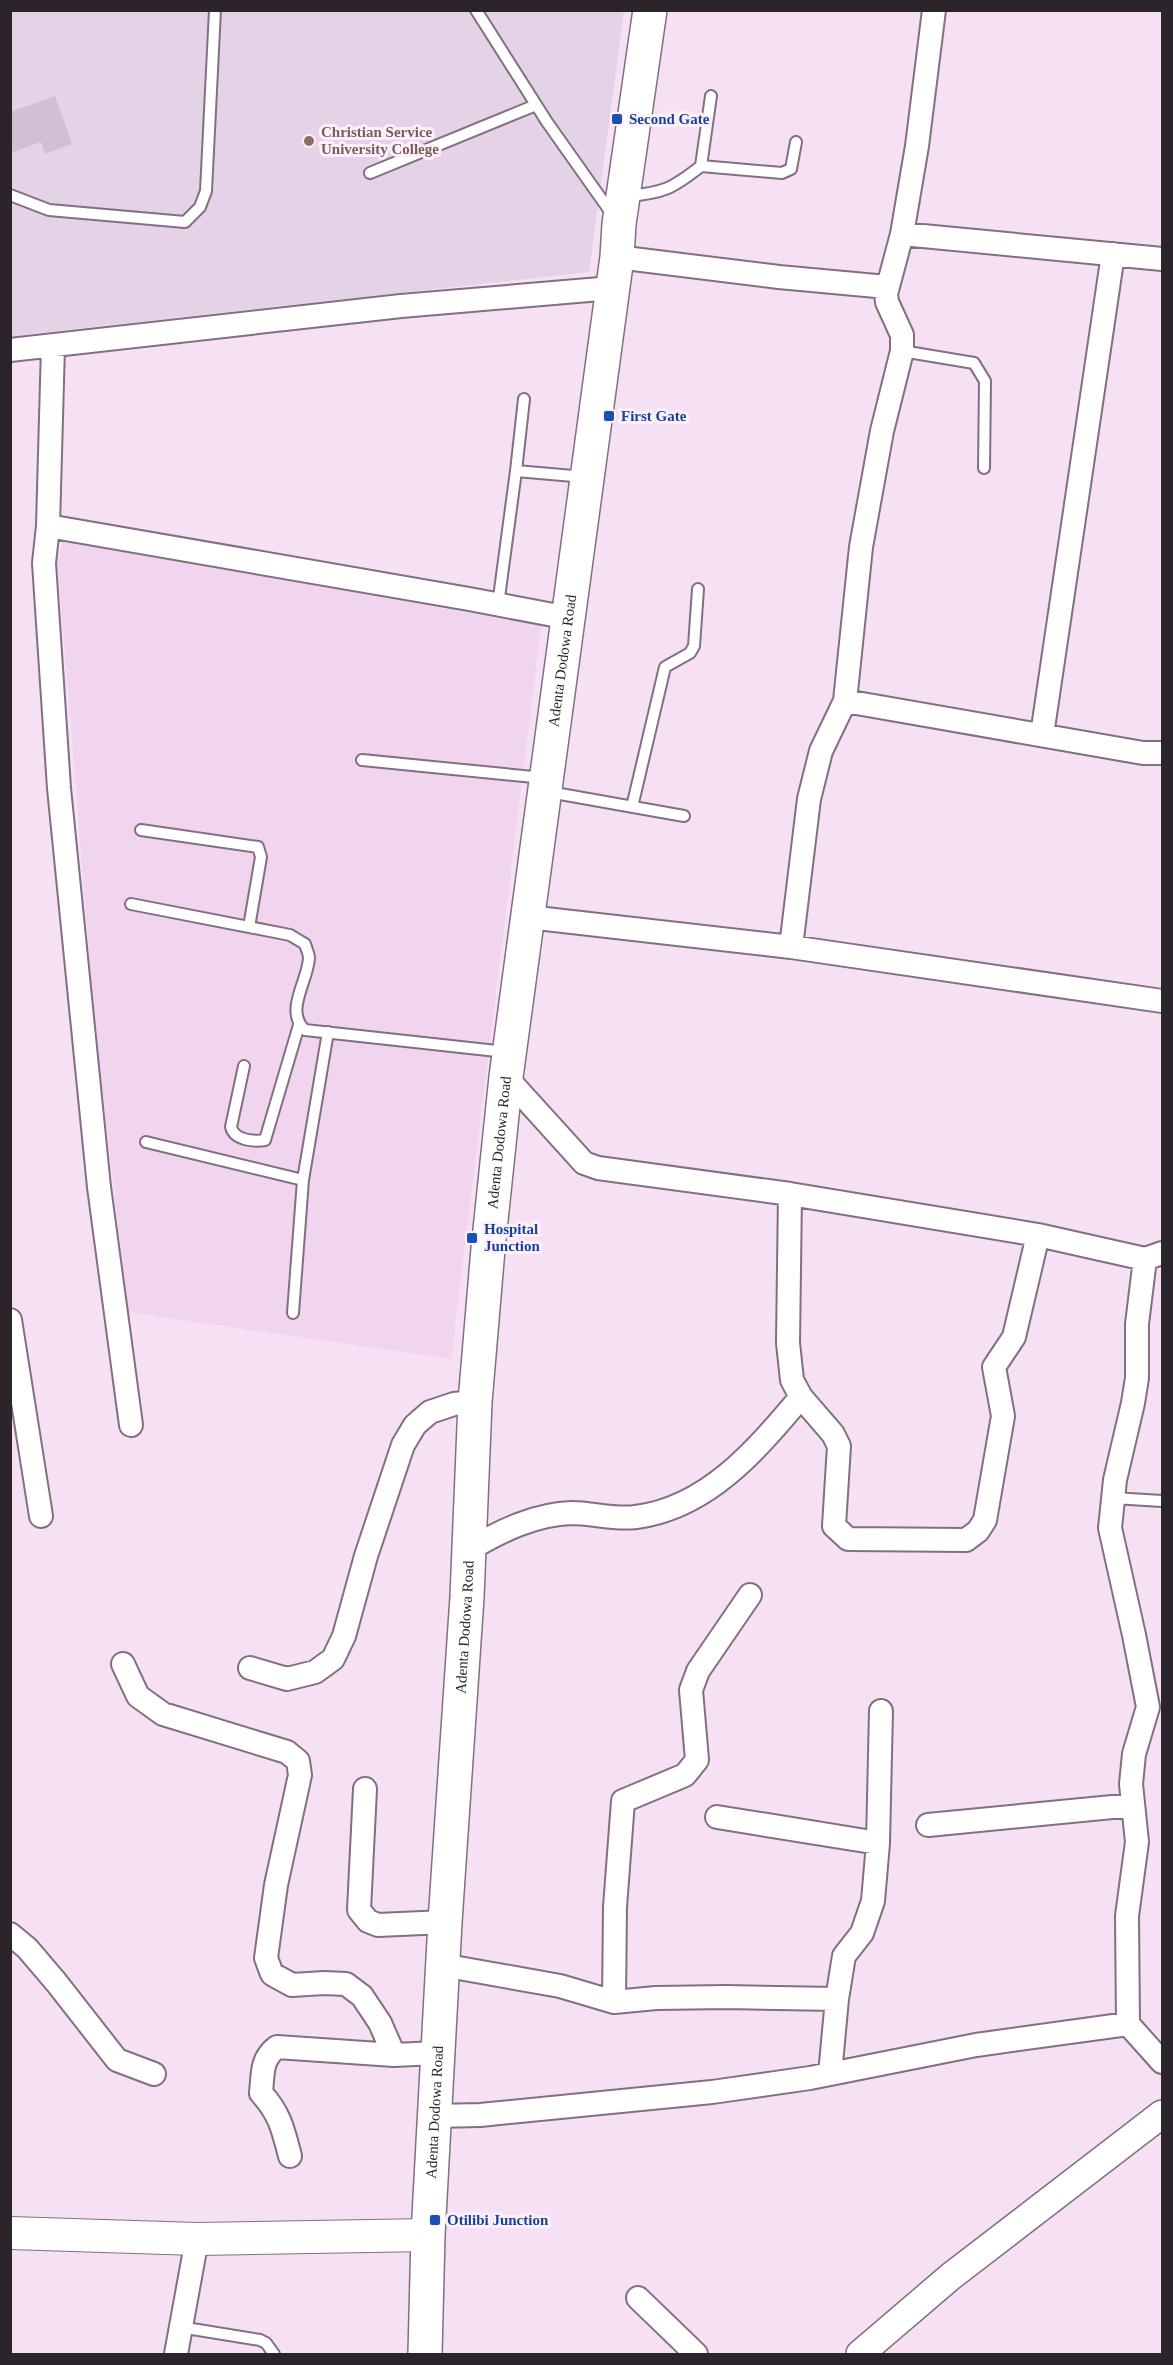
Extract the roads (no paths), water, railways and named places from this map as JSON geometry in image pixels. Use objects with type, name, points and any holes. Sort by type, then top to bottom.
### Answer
[{"type":"main road","name":"Adenta Dodowa Road","points":[[424,2355],[437,2053],[470,1549],[475,1402],[495,1176],[621,210],[650,10]]},
{"type":"main road","points":[[10,2233],[197,2239],[428,2235]]},
{"type":"street","points":[[791,947],[809,799],[821,751],[845,701],[861,547],[882,431],[902,351],[902,335],[887,302],[887,287],[902,234],[917,146],[934,10]]},
{"type":"street","points":[[902,234],[1162,259]]},
{"type":"street","points":[[1042,735],[1113,254]]},
{"type":"street","points":[[10,350],[401,306],[614,272],[778,277],[887,287]]},
{"type":"street","points":[[53,346],[48,526],[44,562],[60,799],[99,1187],[131,1425]]},
{"type":"street","points":[[48,526],[569,618]]},
{"type":"street","points":[[845,701],[1143,753],[1162,753]]},
{"type":"street","points":[[528,917],[791,947],[1162,1001]]},
{"type":"street","points":[[508,1065],[584,1162],[616,1172],[790,1194],[1154,1256],[1137,1324],[1137,1378],[1112,1498],[1110,1528],[1148,1707],[1134,1754],[1131,1784],[1137,1842],[1127,1916],[1128,2024],[1162,2062]]},
{"type":"street","points":[[790,1194],[788,1343],[792,1380],[801,1397],[833,1434],[839,1446],[834,1526],[848,1539],[966,1540],[978,1531],[985,1520],[1003,1416],[994,1367],[996,1360],[1014,1337],[1038,1235]]},
{"type":"street","points":[[10,1320],[41,1516]]},
{"type":"street","points":[[470,1549],[502,1530],[534,1519],[572,1513],[633,1517],[666,1509],[701,1494],[734,1469],[763,1442],[801,1397]]},
{"type":"street","points":[[250,1668],[287,1679],[315,1672],[333,1659],[344,1636],[366,1556],[403,1445],[415,1425],[430,1412],[454,1404],[475,1402]]},
{"type":"street","points":[[614,2002],[615,1907],[623,1801],[686,1775],[697,1760],[691,1690],[698,1671],[750,1595]]},
{"type":"street","points":[[123,1665],[138,1696],[163,1714],[287,1752],[298,1761],[300,1775],[276,1885],[266,1958],[272,1974],[292,1985],[346,1984],[362,1996],[380,2023],[394,2055]]},
{"type":"street","points":[[830,2074],[837,1999],[844,1956],[862,1933],[873,1901],[878,1843],[881,1711]]},
{"type":"street","points":[[365,1789],[359,1910],[368,1921],[378,1926],[445,1922]]},
{"type":"street","points":[[928,1825],[1133,1805]]},
{"type":"street","points":[[717,1817],[878,1843]]},
{"type":"street","points":[[10,1934],[27,1948],[56,1982],[117,2060],[154,2074]]},
{"type":"street","points":[[442,1965],[560,1986],[614,2002],[656,1998],[714,1997],[837,1999]]},
{"type":"street","points":[[435,2116],[480,2115],[701,2094],[830,2074],[976,2045],[1128,2024]]},
{"type":"street","points":[[290,2156],[283,2127],[275,2108],[261,2093],[263,2064],[267,2054],[278,2047],[394,2055],[437,2053]]},
{"type":"street","points":[[860,2355],[950,2277],[1162,2114]]},
{"type":"street","points":[[176,2355],[179,2327],[197,2239]]},
{"type":"street","points":[[638,2298],[696,2355]]},
{"type":"lane","points":[[10,195],[49,210],[185,222],[200,207],[206,190],[215,10]]},
{"type":"lane","points":[[476,10],[536,105],[621,210],[671,188],[701,166],[782,173],[791,169],[795,142]]},
{"type":"lane","points":[[701,166],[711,96]]},
{"type":"lane","points":[[370,173],[536,105]]},
{"type":"lane","points":[[902,351],[974,363],[981,371],[986,381],[984,468]]},
{"type":"lane","points":[[498,605],[524,399]]},
{"type":"lane","points":[[516,471],[586,477]]},
{"type":"lane","points":[[632,807],[665,667],[690,653],[694,646],[698,590]]},
{"type":"lane","points":[[362,760],[546,785],[632,807],[684,816]]},
{"type":"lane","points":[[141,830],[258,847],[261,857],[249,927]]},
{"type":"lane","points":[[131,904],[290,935],[305,944],[309,957],[295,1012],[299,1024],[305,1030],[328,1032],[508,1065]]},
{"type":"lane","points":[[244,1066],[231,1127],[237,1137],[265,1140],[299,1024]]},
{"type":"lane","points":[[292,1313],[303,1180],[328,1032]]},
{"type":"lane","points":[[146,1142],[303,1180]]},
{"type":"lane","points":[[1112,1498],[1162,1501]]},
{"type":"lane","points":[[179,2327],[260,2340],[266,2343],[274,2355]]},
{"type":"place","name":"Second Gate","points":[[617,119]]},
{"type":"place","name":"Christian Service University College","points":[[309,141]]},
{"type":"place","name":"First Gate","points":[[609,416]]},
{"type":"place","name":"Hospital Junction","points":[[472,1238]]},
{"type":"place","name":"Otilibi Junction","points":[[435,2220]]}]
